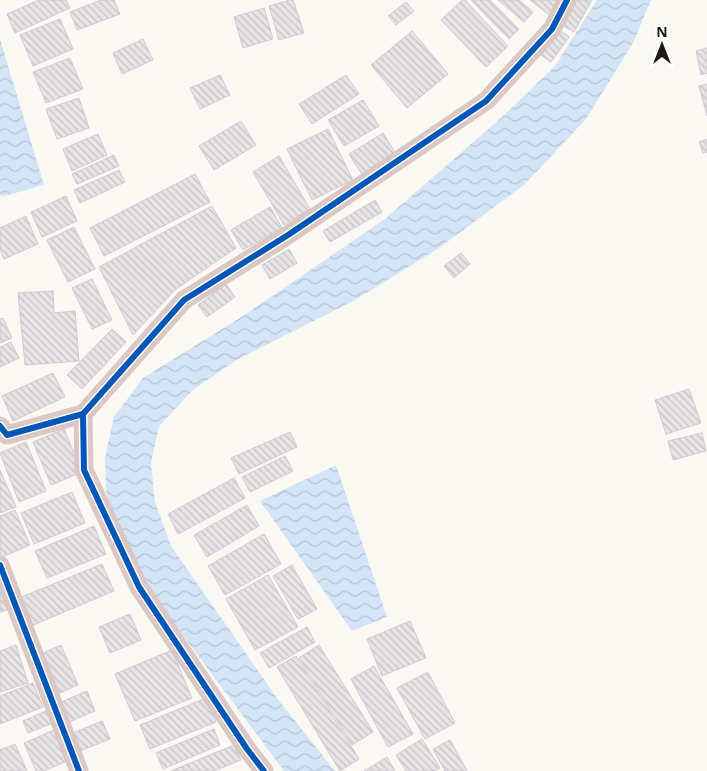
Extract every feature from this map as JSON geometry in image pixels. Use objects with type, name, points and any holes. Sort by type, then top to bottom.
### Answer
[{"type":"street","points":[[0,426],[7,435],[83,414],[184,300],[288,235],[486,101],[552,29],[567,0]]},
{"type":"street","points":[[83,414],[84,470],[139,587],[247,749],[264,771]]},
{"type":"street","points":[[0,565],[79,771]]},
{"type":"water","points":[[597,0],[651,0],[633,43],[586,119],[525,184],[439,248],[357,299],[238,359],[193,390],[159,426],[151,463],[155,502],[171,546],[277,698],[335,771],[284,771],[167,614],[134,561],[116,522],[106,492],[105,457],[114,417],[143,378],[243,316],[385,219],[502,117],[555,66]]},
{"type":"water","points":[[0,39],[44,185],[1,197],[0,192]]},
{"type":"water","points":[[336,465],[387,617],[352,631],[260,501]]},
{"type":"building","points":[[39,0],[66,0],[70,8],[15,33],[7,14]]},
{"type":"building","points":[[101,0],[114,0],[120,14],[77,30],[70,12]]},
{"type":"building","points":[[293,0],[304,33],[279,40],[269,6]]},
{"type":"building","points":[[462,0],[465,0],[508,46],[486,67],[441,20]]},
{"type":"building","points":[[471,0],[490,0],[519,29],[509,39]]},
{"type":"building","points":[[498,0],[519,0],[533,12],[524,22]]},
{"type":"building","points":[[530,0],[558,0],[548,14]]},
{"type":"building","points":[[570,0],[592,0],[574,32],[557,22]]},
{"type":"building","points":[[406,2],[414,11],[396,25],[388,16]]},
{"type":"building","points":[[264,8],[273,39],[243,48],[234,17]]},
{"type":"building","points":[[60,19],[73,49],[33,66],[20,35]]},
{"type":"building","points":[[555,27],[569,37],[551,62],[538,53]]},
{"type":"building","points":[[412,31],[448,74],[407,108],[371,65]]},
{"type":"building","points":[[143,39],[153,60],[122,74],[113,53]]},
{"type":"building","points":[[707,48],[707,73],[701,75],[696,51]]},
{"type":"building","points":[[70,58],[83,89],[46,103],[33,72]]},
{"type":"building","points":[[220,75],[230,95],[200,109],[190,88]]},
{"type":"building","points":[[346,75],[359,94],[312,124],[299,104]]},
{"type":"building","points":[[707,84],[707,116],[699,86]]},
{"type":"building","points":[[79,98],[89,128],[57,139],[46,109]]},
{"type":"building","points":[[363,100],[379,126],[344,146],[328,120]]},
{"type":"building","points":[[241,121],[256,145],[214,170],[199,146]]},
{"type":"building","points":[[328,129],[353,180],[312,200],[287,149]]},
{"type":"building","points":[[383,133],[396,154],[363,176],[349,154]]},
{"type":"building","points":[[98,134],[107,155],[72,171],[63,149]]},
{"type":"building","points":[[707,139],[707,152],[703,153],[699,142]]},
{"type":"building","points":[[114,155],[119,166],[77,184],[72,174]]},
{"type":"building","points":[[279,156],[310,209],[284,225],[253,172]]},
{"type":"building","points":[[119,170],[125,182],[80,203],[74,190]]},
{"type":"building","points":[[195,174],[210,202],[104,256],[90,228]]},
{"type":"building","points":[[66,196],[77,221],[42,237],[31,212]]},
{"type":"building","points":[[375,200],[382,212],[330,242],[323,231]]},
{"type":"building","points":[[212,206],[236,248],[176,289],[133,335],[99,267]]},
{"type":"building","points":[[270,207],[282,228],[243,250],[231,230]]},
{"type":"building","points":[[26,216],[38,244],[4,259],[0,249],[0,228]]},
{"type":"building","points":[[74,227],[95,269],[68,282],[47,240]]},
{"type":"building","points":[[289,249],[297,263],[270,279],[262,265]]},
{"type":"building","points":[[461,253],[470,264],[454,278],[444,266]]},
{"type":"building","points":[[92,279],[112,320],[92,329],[72,288]]},
{"type":"building","points":[[226,284],[235,297],[207,317],[198,305]]},
{"type":"building","points":[[53,291],[54,313],[75,311],[79,361],[25,365],[18,293]]},
{"type":"building","points":[[3,318],[12,338],[0,343],[0,319]]},
{"type":"building","points":[[112,329],[126,342],[82,389],[67,375]]},
{"type":"building","points":[[11,342],[19,358],[0,367],[0,347]]},
{"type":"building","points":[[53,373],[65,397],[13,421],[2,396]]},
{"type":"building","points":[[689,389],[701,423],[666,434],[655,400]]},
{"type":"building","points":[[64,429],[82,472],[51,485],[33,442]]},
{"type":"building","points":[[290,432],[297,447],[239,474],[231,458]]},
{"type":"building","points":[[702,433],[706,451],[673,460],[668,441]]},
{"type":"building","points":[[26,442],[46,491],[19,502],[0,453]]},
{"type":"building","points":[[285,456],[293,471],[250,492],[242,477]]},
{"type":"building","points":[[0,470],[16,507],[0,513]]},
{"type":"building","points":[[234,478],[245,498],[178,534],[168,514]]},
{"type":"building","points":[[72,492],[85,523],[34,544],[21,513]]},
{"type":"building","points":[[247,505],[259,526],[207,557],[194,535]]},
{"type":"building","points":[[15,510],[30,545],[2,557],[0,552],[0,516]]},
{"type":"building","points":[[94,526],[106,554],[47,578],[35,551]]},
{"type":"building","points":[[264,534],[281,564],[225,595],[208,566]]},
{"type":"building","points":[[102,564],[114,591],[31,626],[19,598]]},
{"type":"building","points":[[292,565],[317,609],[298,619],[273,576]]},
{"type":"building","points":[[268,575],[298,627],[255,650],[226,599]]},
{"type":"building","points":[[0,591],[7,610],[0,612]]},
{"type":"building","points":[[130,614],[141,640],[110,653],[99,627]]},
{"type":"building","points":[[410,621],[426,658],[382,676],[367,639]]},
{"type":"building","points":[[307,627],[315,642],[269,668],[260,653]]},
{"type":"building","points":[[16,645],[28,683],[0,692],[0,651]]},
{"type":"building","points":[[61,645],[78,685],[60,693],[43,653]]},
{"type":"building","points":[[319,645],[373,732],[352,745],[299,658]]},
{"type":"building","points":[[172,650],[192,698],[135,721],[115,674]]},
{"type":"building","points":[[296,656],[359,759],[340,771],[277,667]]},
{"type":"building","points":[[374,666],[413,734],[388,747],[351,679]]},
{"type":"building","points":[[428,672],[455,723],[425,739],[397,688]]},
{"type":"building","points":[[33,683],[43,707],[0,724],[0,696]]},
{"type":"building","points":[[87,691],[95,711],[69,722],[61,702]]},
{"type":"building","points":[[206,698],[216,722],[150,749],[140,725]]},
{"type":"building","points":[[48,710],[53,723],[28,733],[23,721]]},
{"type":"building","points":[[102,721],[110,739],[80,751],[73,733]]},
{"type":"building","points":[[214,729],[220,745],[163,769],[156,753]]},
{"type":"building","points":[[54,730],[67,761],[44,771],[36,771],[24,743]]},
{"type":"building","points":[[422,739],[440,768],[435,771],[406,771],[396,755]]},
{"type":"building","points":[[450,740],[467,771],[445,771],[433,749]]},
{"type":"building","points":[[15,744],[27,771],[0,771],[0,750]]},
{"type":"building","points":[[234,745],[241,760],[214,771],[171,771]]},
{"type":"building","points":[[387,757],[395,771],[364,771]]},
{"type":"cycle path","points":[[0,426],[7,435],[83,414],[184,300],[288,235],[486,101],[552,29],[567,0]]},
{"type":"cycle path","points":[[83,414],[84,470],[139,587],[247,749],[264,771]]},
{"type":"cycle path","points":[[0,565],[79,771]]}]
